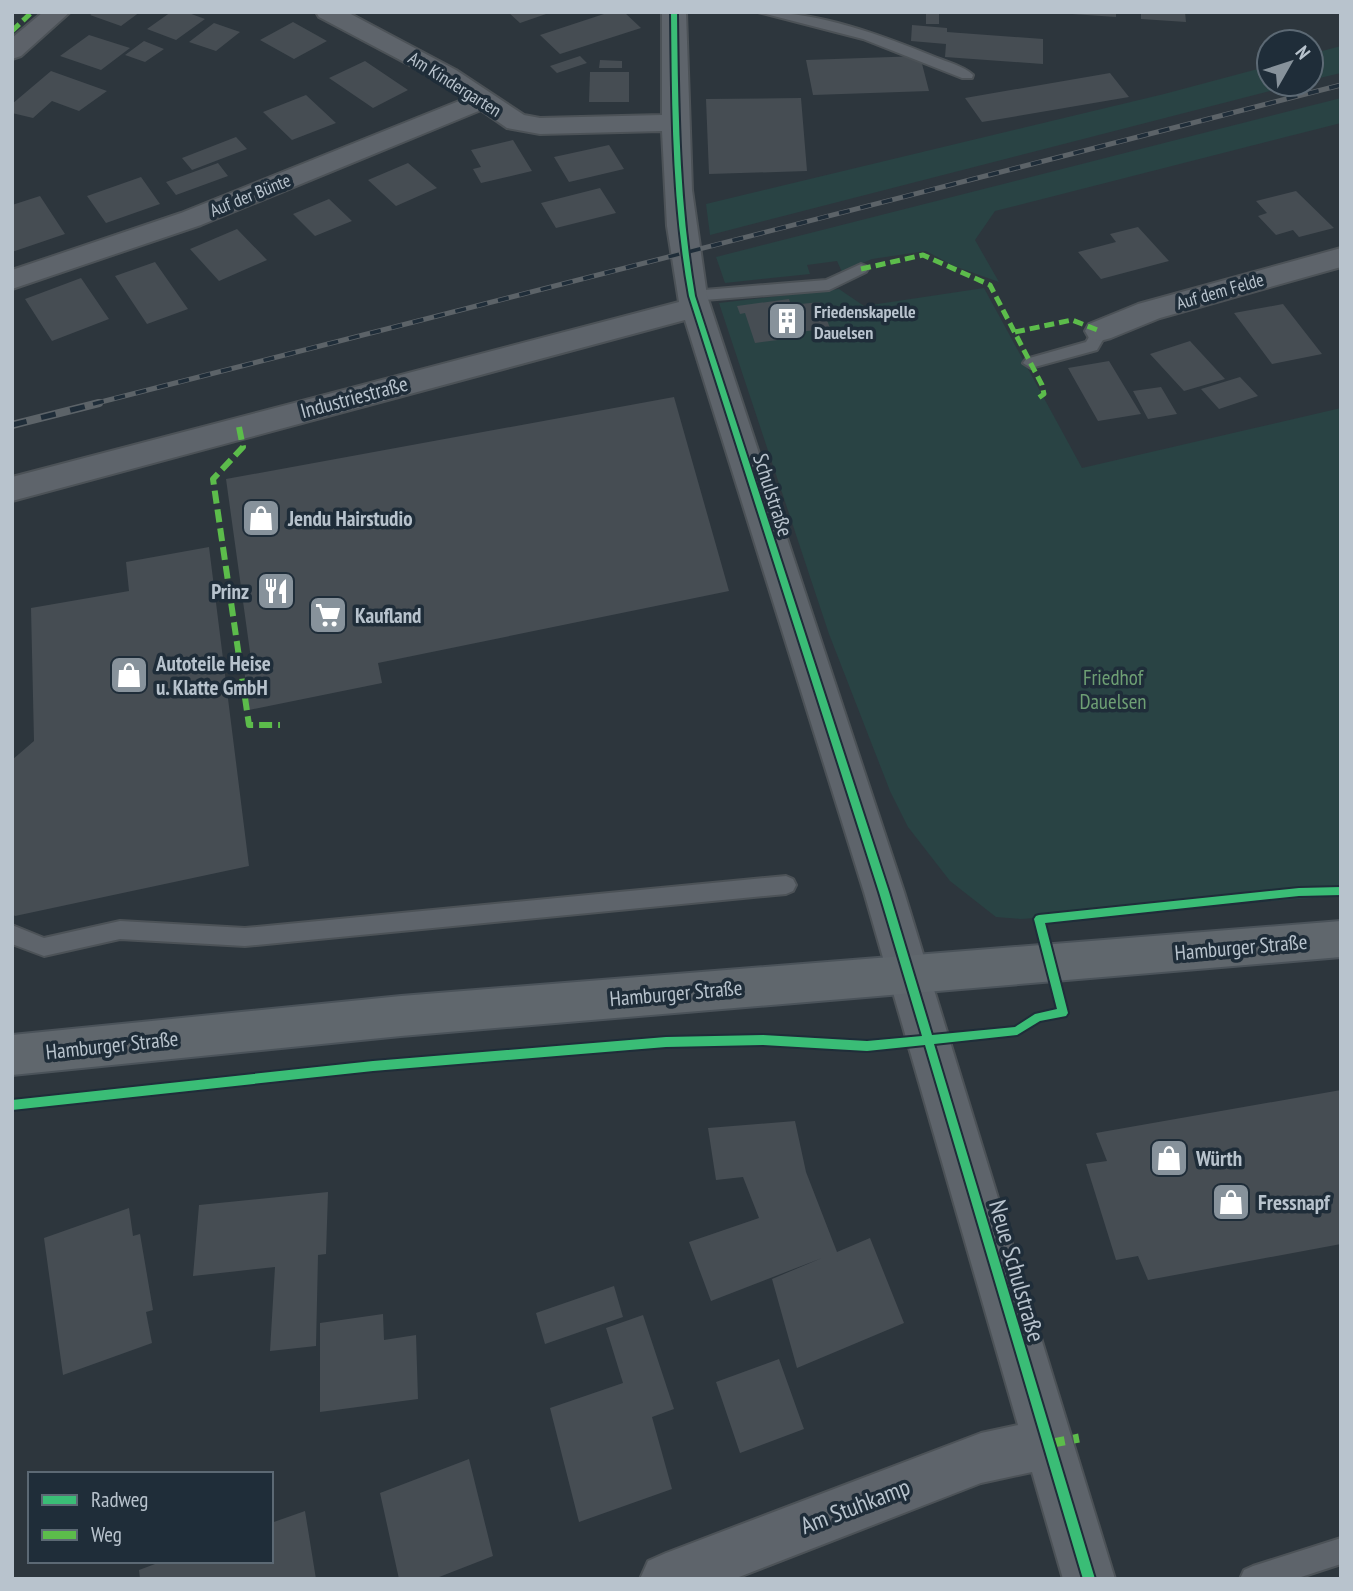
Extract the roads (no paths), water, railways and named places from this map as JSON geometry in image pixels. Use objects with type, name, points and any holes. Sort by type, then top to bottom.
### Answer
[{"type":"main road","points":[[12,51],[58,12]]},
{"type":"main road","name":"Hamburger Straße","points":[[12,1055],[401,1016],[1341,939]]},
{"type":"street","name":"Am Kindergarten","points":[[328,12],[447,75],[516,122],[540,125],[674,123]]},
{"type":"street","name":"Schulstraße","points":[[674,12],[674,123],[681,224],[694,301],[910,974]]},
{"type":"street","name":"Auf der Bünte","points":[[12,280],[191,219],[484,100]]},
{"type":"street","name":"Auf dem Felde","points":[[1100,331],[1149,311],[1341,257]]},
{"type":"street","name":"Industriestraße","points":[[12,489],[694,301]]},
{"type":"street","name":"Neue Schulstraße","points":[[910,974],[1089,1579]]},
{"type":"street","name":"Am Stuhkamp","points":[[666,1579],[981,1458],[1048,1444]]},
{"type":"lane","points":[[764,12],[802,16],[893,43],[967,75]]},
{"type":"lane","points":[[694,301],[829,285],[861,269]]},
{"type":"lane","points":[[1031,363],[1092,346],[1100,331]]},
{"type":"lane","points":[[12,934],[44,947],[120,930],[245,937],[786,885]]},
{"type":"lane","points":[[1253,1579],[1341,1551]]},
{"type":"railway","points":[[93,404],[1341,85]]},
{"type":"railway","points":[[12,425],[99,403]]},
{"type":"place","name":"Friedenskapelle Dauelsen","points":[[787,321]]},
{"type":"place","name":"Jendu Hairstudio","points":[[261,518]]},
{"type":"place","name":"Prinz","points":[[276,591]]},
{"type":"place","name":"Kaufland","points":[[328,615]]},
{"type":"place","name":"Autoteile Heise u. Klatte GmbH","points":[[129,675]]},
{"type":"place","name":"Würth","points":[[1169,1158]]},
{"type":"place","name":"Fressnapf","points":[[1231,1202]]},
{"type":"park label","name":"Friedhof Dauelsen","points":[[1113,689]]}]
